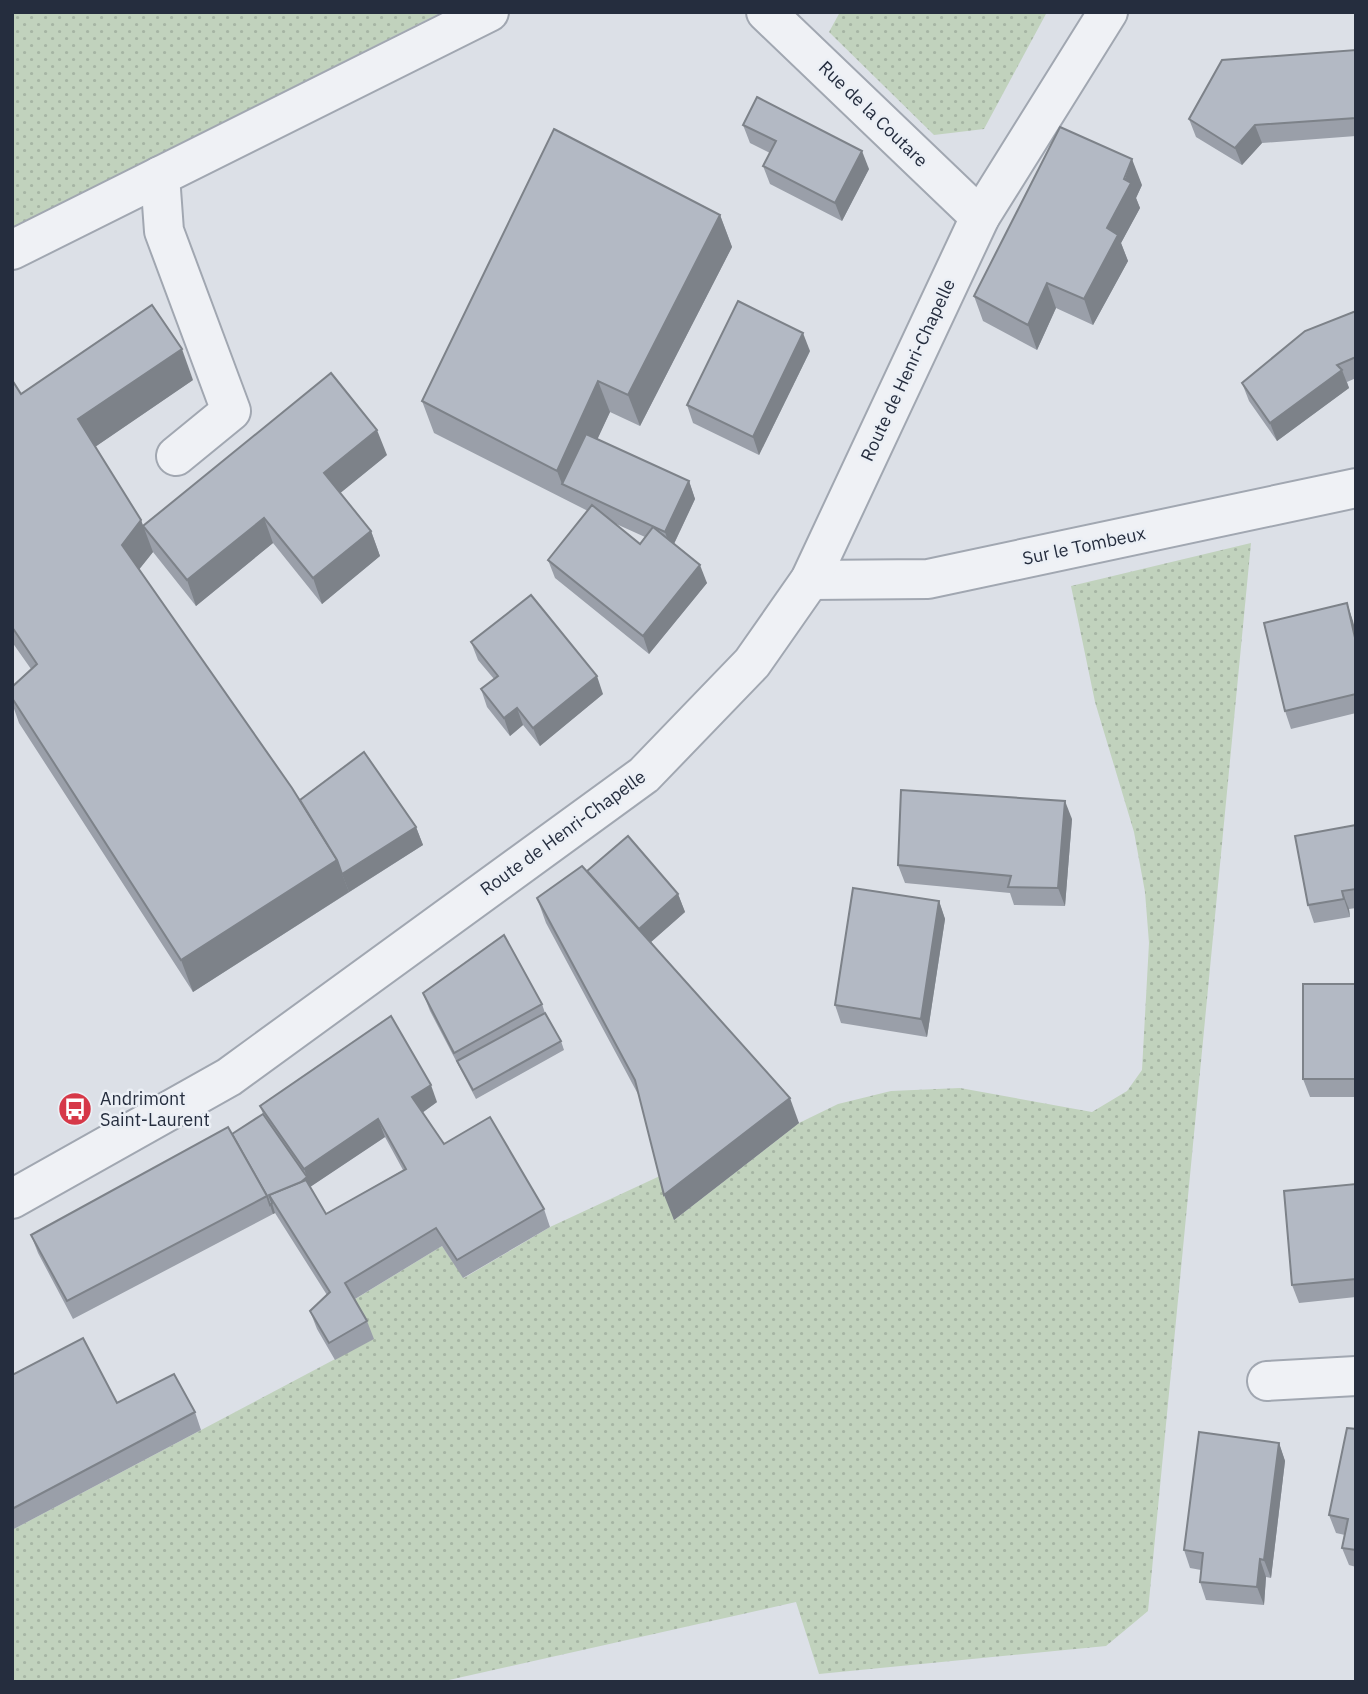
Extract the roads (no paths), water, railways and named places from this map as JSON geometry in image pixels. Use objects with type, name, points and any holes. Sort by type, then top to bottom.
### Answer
[{"type":"street","points":[[12,250],[489,12]]},
{"type":"street","name":"Rue de la Coutare","points":[[766,12],[980,217]]},
{"type":"street","name":"Route de Henri-Chapelle","points":[[12,1199],[229,1077],[645,775],[752,663],[810,580],[980,217],[1108,12]]},
{"type":"street","points":[[160,176],[164,231],[230,411],[176,456]]},
{"type":"street","name":"Sur le Tombeux","points":[[810,580],[928,579],[1356,488]]},
{"type":"street","points":[[1267,1381],[1356,1376]]},
{"type":"place","name":"Andrimont Saint-Laurent","points":[[75,1109]]}]
